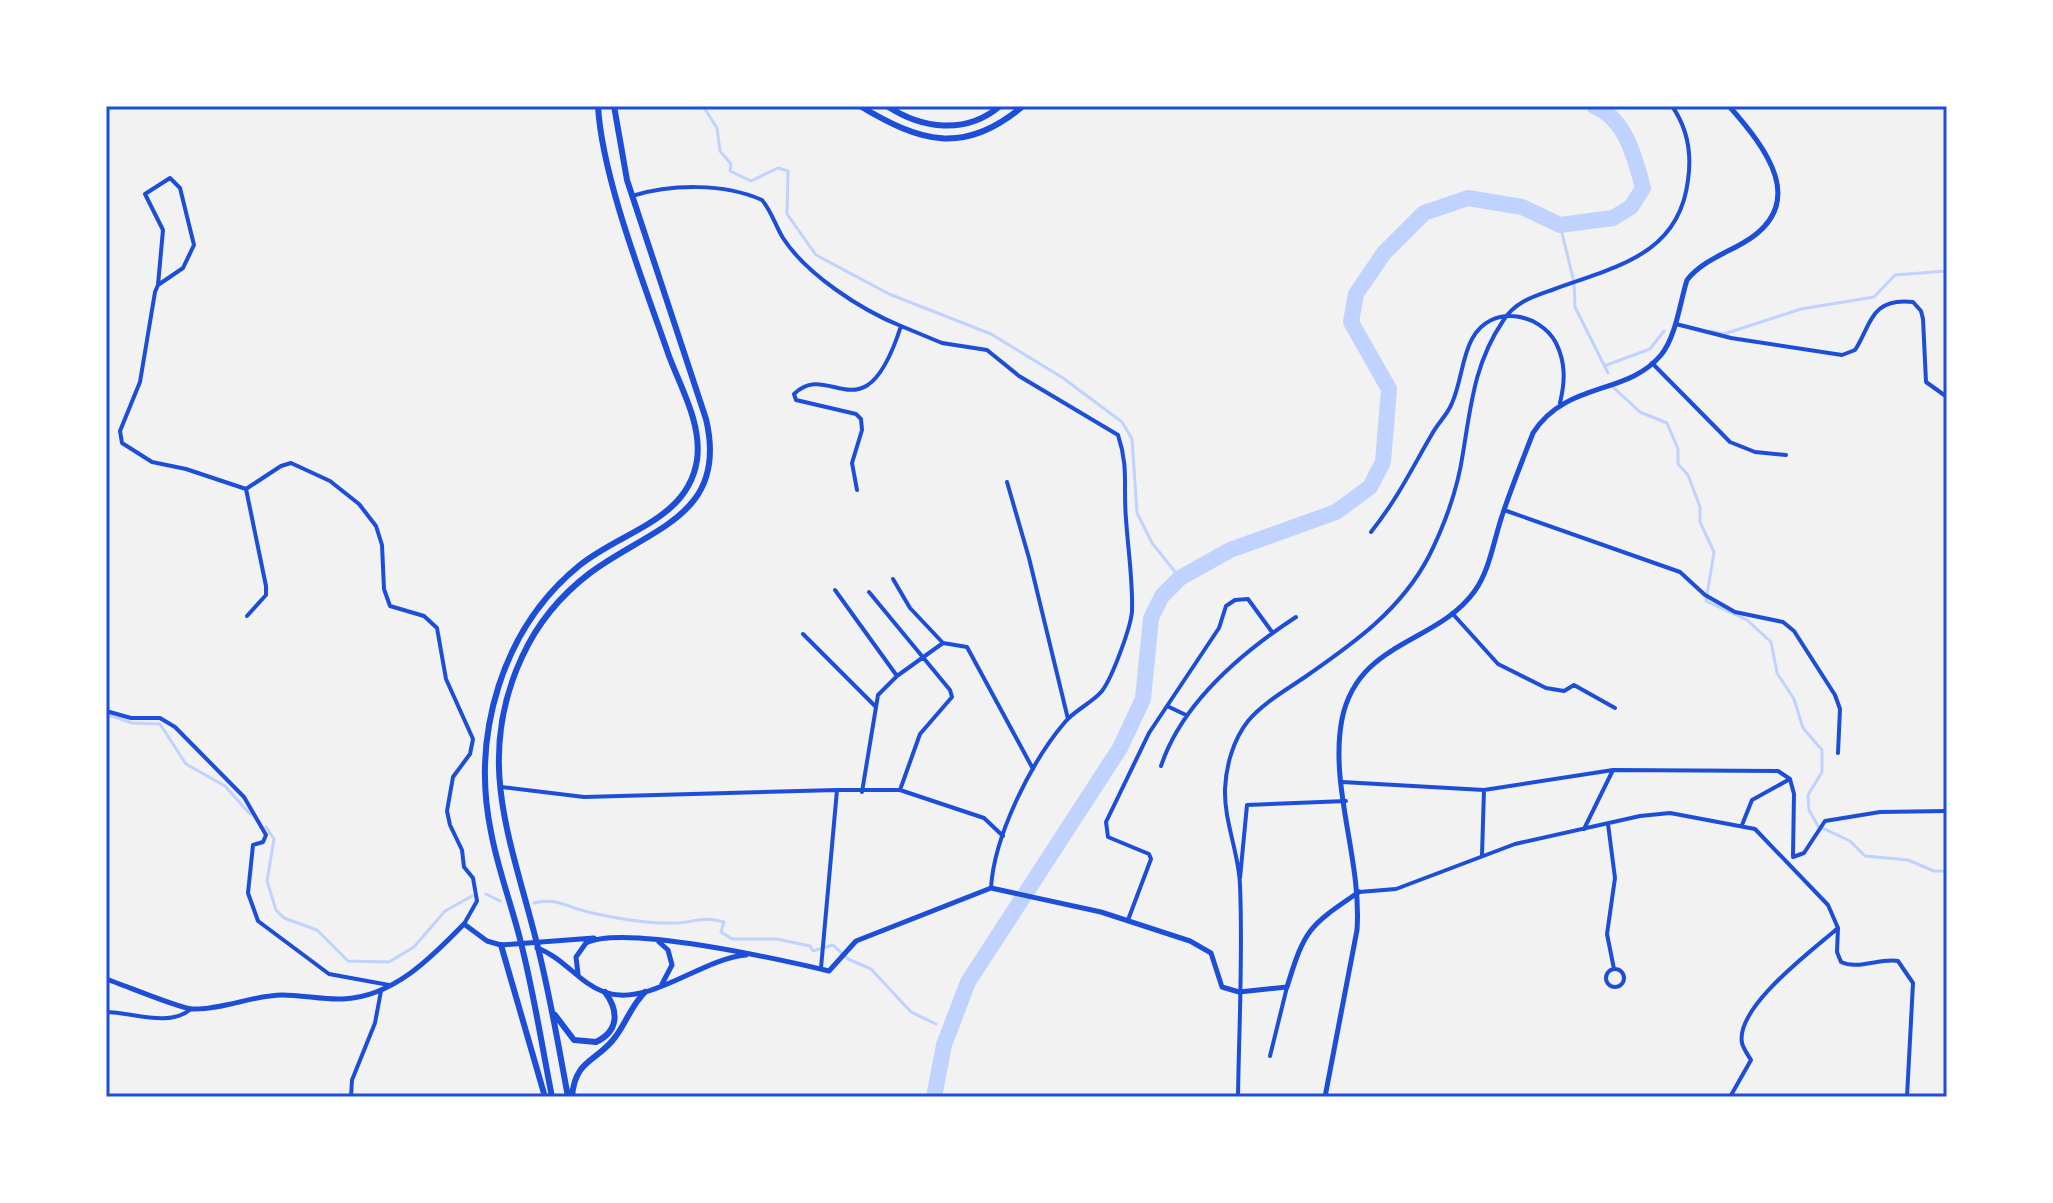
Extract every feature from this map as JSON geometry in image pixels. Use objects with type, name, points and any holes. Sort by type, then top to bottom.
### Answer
[{"type":"highway","points":[[552,1097],[529,972],[497,859],[486,797],[488,730],[502,675],[520,637],[548,597],[597,553],[668,512],[690,482],[697,458],[693,421],[618,199],[598,106]]},
{"type":"highway","points":[[570,1097],[535,934],[505,831],[499,786],[506,705],[532,637],[558,602],[588,574],[663,531],[686,512],[702,488],[709,465],[710,442],[706,419],[632,196],[614,106]]},
{"type":"highway","points":[[860,106],[903,131],[941,139],[964,138],[989,130],[1023,106]]},
{"type":"highway","points":[[887,106],[911,120],[937,126],[975,121],[1000,106]]},
{"type":"highway","points":[[501,945],[545,1097]]},
{"type":"highway","points":[[552,1011],[574,1040],[596,1042],[610,1032],[616,1017],[613,1002],[605,992]]},
{"type":"highway","points":[[570,1097],[581,1068],[615,1037],[629,1009],[645,992]]},
{"type":"street","points":[[1240,881],[1227,818],[1225,789],[1228,765],[1248,721],[1270,701],[1371,629],[1414,582],[1450,505],[1463,456],[1477,369],[1486,346],[1506,316],[1523,300],[1636,258],[1655,248],[1669,232],[1680,214],[1690,164],[1683,122],[1672,106]]},
{"type":"street","points":[[1325,1097],[1357,930],[1359,892],[1342,782],[1341,727],[1357,685],[1380,657],[1452,613],[1476,590],[1533,433],[1560,403],[1623,379],[1652,363],[1667,346],[1687,280],[1693,271],[1747,241],[1767,226],[1775,213],[1776,173],[1769,156],[1729,106]]},
{"type":"street","points":[[158,285],[183,268],[194,245],[178,183],[170,178],[145,194],[163,230],[158,285],[140,382],[120,431],[122,443],[152,462],[186,469],[246,489]]},
{"type":"street","points":[[632,196],[658,189],[689,188],[736,192],[762,200],[783,237],[805,264],[859,307],[942,343],[987,350],[1002,359],[1019,376],[1051,392],[1118,435],[1127,462],[1124,503],[1132,613],[1102,690],[1068,719],[1033,769],[1003,836],[992,868],[991,888]]},
{"type":"street","points":[[1674,323],[1731,338],[1842,355],[1855,350],[1865,324],[1876,312],[1897,303],[1913,302],[1923,319],[1926,382],[1947,397]]},
{"type":"street","points":[[1371,532],[1401,495],[1452,405],[1472,338],[1486,324],[1506,316],[1529,316],[1546,328],[1554,338],[1564,370],[1560,403]]},
{"type":"street","points":[[857,490],[852,463],[862,430],[861,419],[856,414],[796,400],[794,394],[807,386],[846,390],[871,385],[890,359],[901,326]]},
{"type":"street","points":[[1652,363],[1730,442],[1755,452],[1786,455]]},
{"type":"street","points":[[106,979],[191,1009],[247,1003],[279,995],[347,999],[381,991],[430,960],[464,924],[477,901],[473,878],[464,867],[462,850],[447,811],[453,777],[470,754],[473,739],[446,679],[437,628],[424,616],[390,606],[384,589],[382,545],[376,526],[359,504],[330,481],[291,463],[281,466],[246,489]]},
{"type":"street","points":[[1007,482],[1068,719]]},
{"type":"street","points":[[246,489],[266,586],[266,595],[247,616]]},
{"type":"street","points":[[1504,510],[1680,572],[1706,596],[1745,615],[1783,622],[1794,631],[1840,709],[1838,753]]},
{"type":"street","points":[[893,579],[910,608],[943,643],[967,647],[1033,769]]},
{"type":"street","points":[[835,590],[897,676]]},
{"type":"street","points":[[869,592],[950,690],[952,697],[920,734],[900,790]]},
{"type":"street","points":[[1128,920],[1151,859],[1149,854],[1108,837],[1106,822],[1149,733],[1219,628],[1226,606],[1235,600],[1248,599],[1272,632]]},
{"type":"street","points":[[1452,613],[1498,664],[1546,688],[1564,691],[1574,685],[1615,708]]},
{"type":"street","points":[[1161,766],[1170,740],[1186,715],[1272,632],[1296,617]]},
{"type":"street","points":[[803,634],[876,707]]},
{"type":"street","points":[[862,792],[878,695],[897,676],[943,643]]},
{"type":"street","points":[[1167,706],[1186,715]]},
{"type":"street","points":[[106,711],[131,718],[160,718],[175,727],[244,797],[266,835],[263,842],[253,845],[248,886],[251,906],[258,921],[329,974],[390,986]]},
{"type":"street","points":[[1342,782],[1484,790],[1613,770],[1778,771],[1790,779],[1794,794],[1793,857]]},
{"type":"street","points":[[1584,829],[1613,770]]},
{"type":"street","points":[[1742,825],[1752,800],[1790,779]]},
{"type":"street","points":[[499,786],[584,797],[900,790],[984,818],[1003,836]]},
{"type":"street","points":[[821,969],[837,790]]},
{"type":"street","points":[[1482,855],[1484,790]]},
{"type":"street","points":[[1238,1097],[1240,881],[1247,805],[1346,801]]},
{"type":"street","points":[[1788,864],[1793,857],[1804,853],[1825,821],[1848,815],[1947,811]]},
{"type":"street","points":[[1270,1056],[1299,947],[1314,922],[1359,892],[1396,889],[1515,844],[1670,813],[1755,829],[1828,905],[1838,928],[1837,952],[1841,962],[1849,965],[1884,959],[1898,961],[1913,983],[1907,1097]]},
{"type":"street","points":[[1608,824],[1615,878],[1607,934],[1614,969],[1624,975],[1622,984],[1617,987],[1606,979],[1614,969]]},
{"type":"street","points":[[464,924],[487,941],[501,945],[529,945],[563,938],[655,941],[755,954],[829,971],[856,941],[991,888],[1128,920],[1203,946],[1211,953],[1222,987],[1239,992],[1287,987]]},
{"type":"street","points":[[1730,1097],[1751,1060],[1742,1043],[1743,1028],[1770,987],[1838,928]]},
{"type":"street","points":[[578,974],[576,966],[580,949],[594,939],[603,938]]},
{"type":"street","points":[[655,941],[671,957],[671,972],[661,984]]},
{"type":"street","points":[[529,945],[544,951],[605,992],[625,995],[645,992],[724,960],[755,954]]},
{"type":"street","points":[[351,1097],[352,1080],[375,1023],[381,991]]},
{"type":"street","points":[[106,1012],[164,1018],[184,1015],[191,1009]]},
{"type":"waterway","points":[[703,106],[717,128],[720,151],[731,164],[730,171],[751,181],[778,168],[788,171],[787,214],[816,255],[889,294],[991,334],[1063,378],[1122,422],[1132,439],[1137,513],[1152,543],[1180,578]]},
{"type":"waterway","points":[[934,1097],[944,1045],[968,982],[1120,748],[1143,699],[1151,618],[1162,596],[1180,578],[1230,550],[1336,512],[1370,487],[1383,462],[1389,389],[1351,322],[1356,294],[1384,253],[1424,213],[1468,198],[1522,207],[1560,225],[1613,218],[1631,207],[1643,188],[1628,141],[1614,120],[1594,106]]},
{"type":"waterway","points":[[1560,225],[1574,282],[1575,307],[1608,373]]},
{"type":"waterway","points":[[1710,331],[1724,334],[1801,309],[1874,297],[1895,275],[1947,271]]},
{"type":"waterway","points":[[1604,366],[1650,349],[1664,331]]},
{"type":"waterway","points":[[1614,388],[1640,412],[1667,423],[1678,449],[1678,464],[1688,475],[1700,507],[1700,522],[1714,552],[1706,601],[1747,620],[1771,642],[1777,673],[1794,699],[1803,728],[1822,750],[1822,772],[1808,795],[1809,810],[1818,826],[1850,841],[1865,856],[1908,860],[1934,871],[1947,871]]},
{"type":"waterway","points":[[106,714],[132,723],[160,724],[186,764],[225,786],[250,814]]},
{"type":"waterway","points":[[266,827],[274,839],[267,881],[276,910],[284,918],[317,930],[348,961],[389,962],[414,947],[445,911],[472,896]]},
{"type":"waterway","points":[[486,894],[500,901]]},
{"type":"waterway","points":[[534,903],[555,902],[588,912],[643,922],[716,920],[724,922],[721,932],[732,939],[777,939],[810,946],[813,951],[833,945],[848,959],[871,969],[911,1012],[936,1024]]}]
